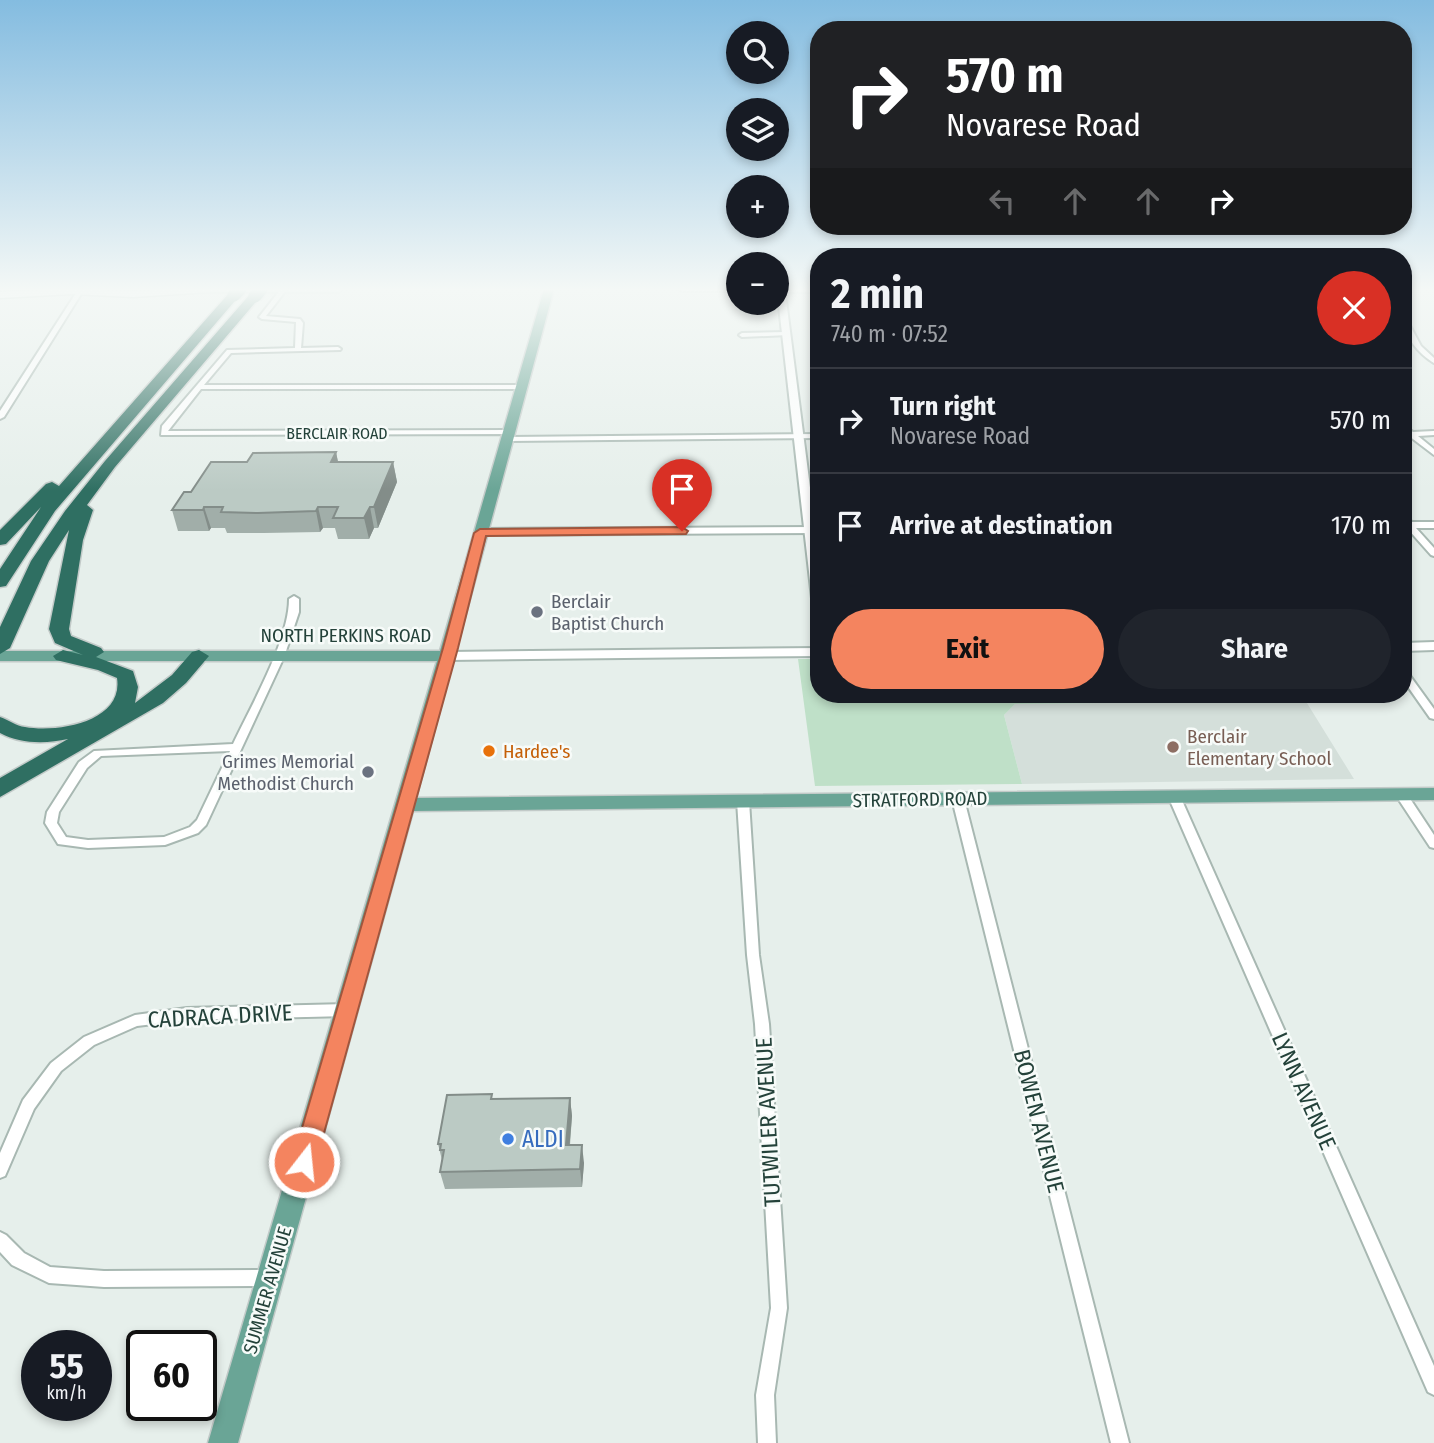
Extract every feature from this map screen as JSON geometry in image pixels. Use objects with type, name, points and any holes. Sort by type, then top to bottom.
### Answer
[{"type":"highway","points":[[0,582],[49,508],[180,356]]},
{"type":"highway","points":[[0,648],[40,561],[71,515],[106,469],[203,356]]},
{"type":"highway","points":[[0,540],[86,453],[111,435]]},
{"type":"highway","points":[[106,469],[82,514],[74,540],[59,629],[62,639],[84,650],[110,656]]},
{"type":"highway","points":[[0,724],[17,735],[65,733],[103,720],[122,706],[129,689],[126,675],[104,665],[63,656]]},
{"type":"highway","points":[[0,789],[58,753],[128,718],[185,674],[199,656]]},
{"type":"main road","name":"SUMMER AVENUE","points":[[223,1443],[348,1010],[530,356]]},
{"type":"main road","name":"NORTH PERKINS ROAD","points":[[0,656],[448,656]]},
{"type":"main road","name":"STRATFORD ROAD","points":[[405,805],[1434,793]]},
{"type":"street","points":[[0,417],[39,356]]},
{"type":"street","points":[[199,387],[223,356]]},
{"type":"street","points":[[789,356],[810,505]]},
{"type":"street","points":[[199,387],[522,387]]},
{"type":"street","name":"BERCLAIR ROAD","points":[[199,387],[165,428],[164,433],[810,436]]},
{"type":"street","points":[[1412,432],[1434,433]]},
{"type":"street","points":[[1412,437],[1434,453]]},
{"type":"street","points":[[1412,523],[1434,525]]},
{"type":"street","points":[[480,533],[810,530]]},
{"type":"street","points":[[1412,530],[1434,553]]},
{"type":"street","points":[[236,747],[111,751],[91,757],[77,773],[53,812],[51,823],[62,841],[81,844],[165,841],[194,830],[202,822],[279,657],[294,612],[294,599]]},
{"type":"street","points":[[1412,647],[1434,646]]},
{"type":"street","name":"NORTH PERKINS ROAD","points":[[448,656],[810,652]]},
{"type":"street","points":[[1412,687],[1434,716]]},
{"type":"street","points":[[1401,794],[1434,844]]},
{"type":"street","name":"LYNN AVENUE","points":[[1174,796],[1434,1386]]},
{"type":"street","name":"BOWEN AVENUE","points":[[958,799],[1120,1443]]},
{"type":"street","name":"TUTWILER AVENUE","points":[[743,801],[753,955],[762,1024],[779,1308],[765,1395],[767,1443]]},
{"type":"street","name":"CADRACA DRIVE","points":[[0,1171],[28,1105],[55,1067],[89,1041],[135,1021],[187,1014],[348,1010]]},
{"type":"street","points":[[0,1240],[18,1259],[49,1275],[104,1279],[270,1278]]},
{"type":"shaded area","name":"Berclair Elementary School","points":[[1307,703],[1354,779],[1022,784],[1004,715],[1015,704]]},
{"type":"green space","points":[[798,659],[810,659],[810,703],[1107,703],[1015,704],[1004,715],[1022,784],[815,786]]},
{"type":"building","points":[[336,452],[331,462],[393,462],[374,507],[370,507],[364,518],[333,518],[338,507],[318,507],[316,511],[258,513],[221,512],[223,507],[172,510],[184,492],[191,492],[211,462],[247,462],[253,453]]},
{"type":"building","name":"ALDI","points":[[492,1094],[491,1099],[570,1098],[566,1145],[582,1145],[580,1169],[440,1172],[444,1150],[440,1150],[441,1144],[438,1144],[447,1095]]},
{"type":"place","name":"Berclair Baptist Church","points":[[537,612]]},
{"type":"place","name":"Berclair Elementary School","points":[[1173,747]]},
{"type":"place","name":"Hardee's","points":[[489,751]]},
{"type":"place","name":"Grimes Memorial Methodist Church","points":[[368,772]]},
{"type":"place","name":"ALDI","points":[[508,1139]]},
{"type":"route","points":[[304,1162],[480,533],[682,531]]}]
